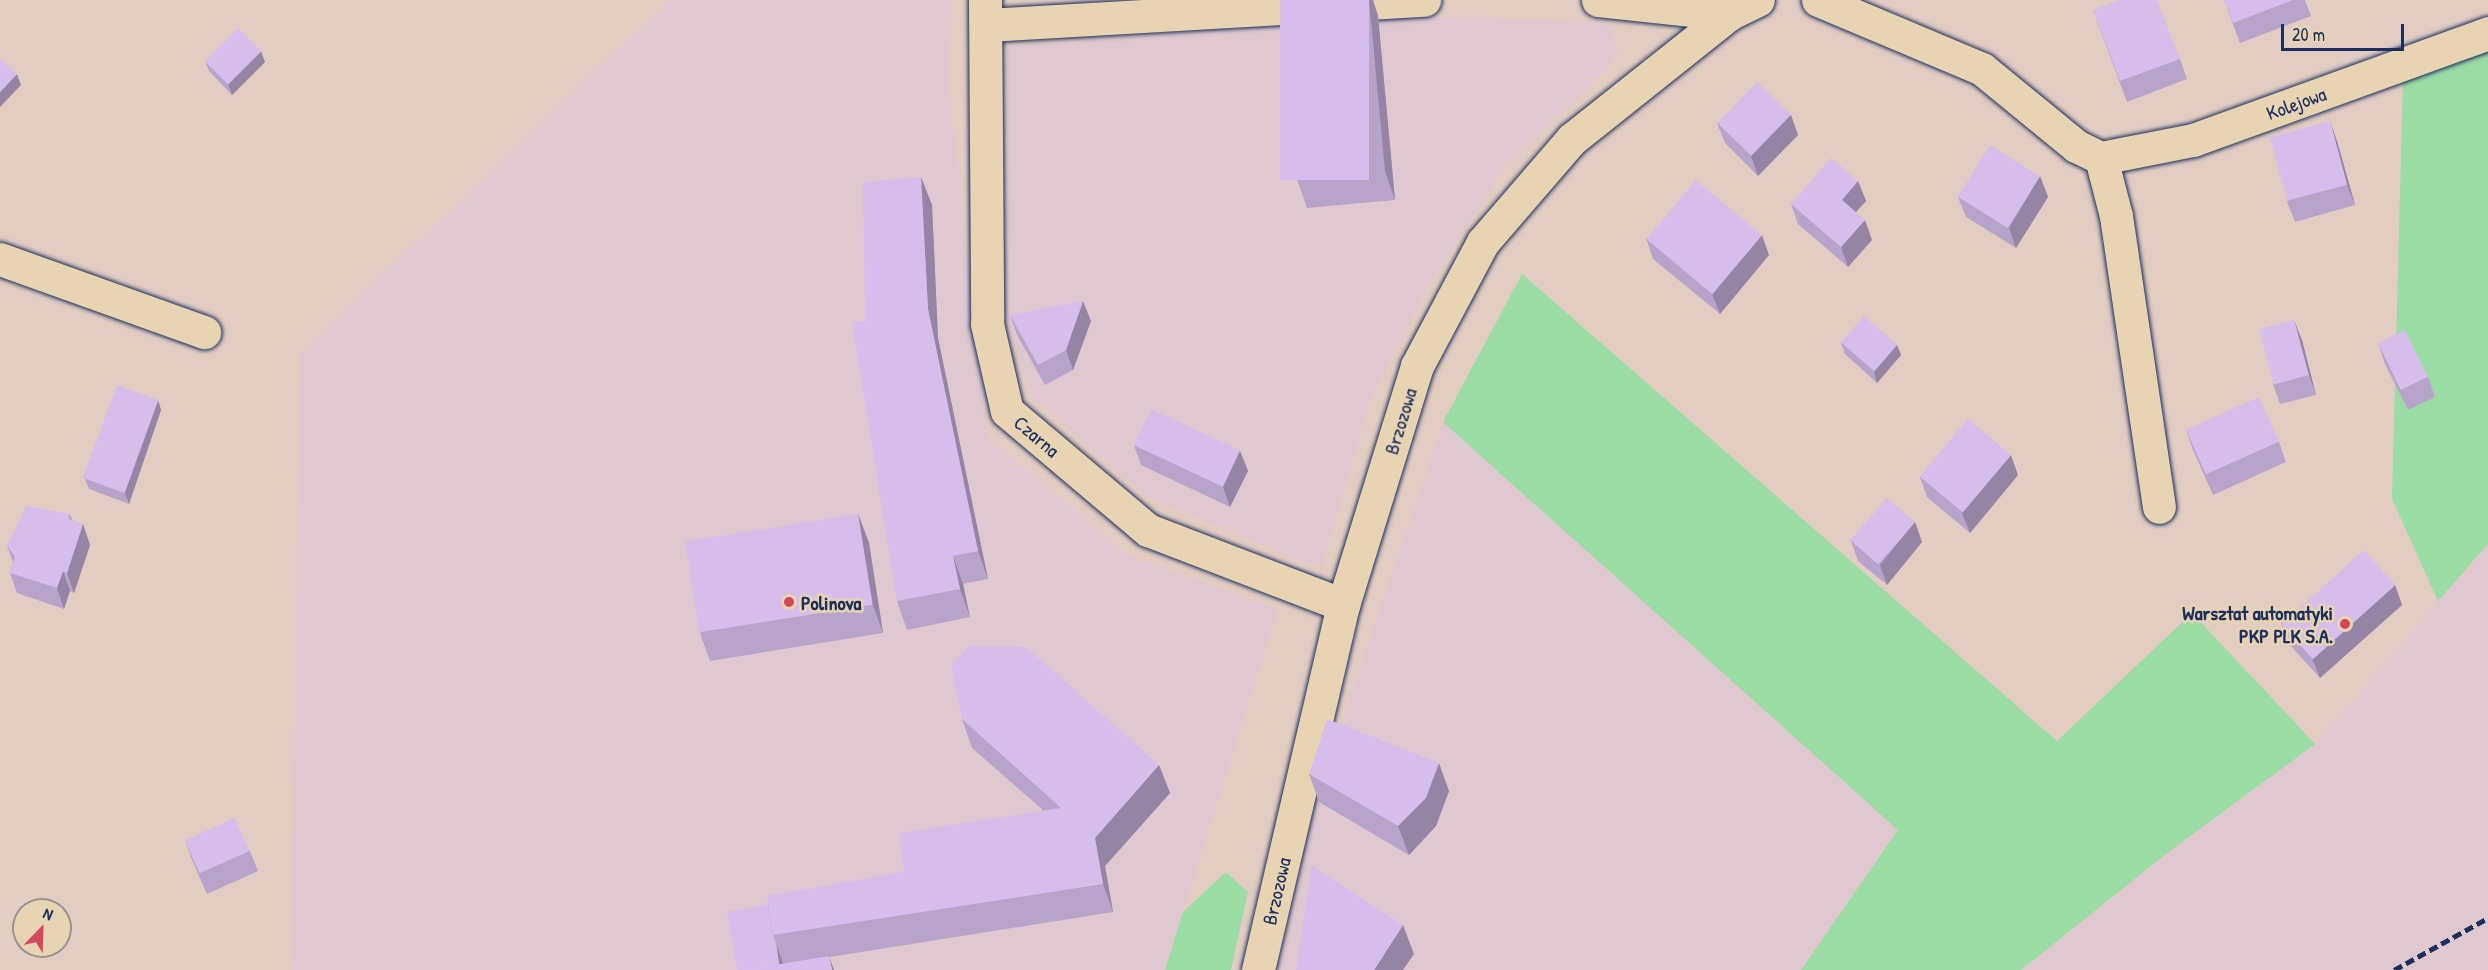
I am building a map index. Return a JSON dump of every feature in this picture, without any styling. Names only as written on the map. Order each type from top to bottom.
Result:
[{"type":"street","name":"Czarna","points":[[1343,605],[1148,530],[1007,411],[987,324],[986,13],[1424,0]]},
{"type":"street","points":[[1598,0],[1729,14]]},
{"type":"street","name":"Brzozowa","points":[[1258,970],[1343,605],[1417,366],[1483,242],[1572,139],[1729,14],[1758,0]]},
{"type":"street","points":[[1818,0],[1982,69],[2076,146],[2101,158],[2116,216],[2159,507]]},
{"type":"street","name":"Kolejowa","points":[[2101,158],[2193,140],[2488,33]]},
{"type":"street","points":[[0,259],[204,332]]},
{"type":"shaded area","name":"Polinova","points":[[669,0],[951,0],[948,80],[988,437],[1130,556],[1278,609],[1165,970],[290,970],[301,353]]},
{"type":"shaded area","points":[[1382,14],[1607,23],[1620,49],[1606,71],[1505,167],[1426,290],[1371,398],[1321,569],[1145,496],[1032,397],[1008,324],[1007,47]]},
{"type":"shaded area","points":[[1443,422],[1898,830],[1801,970],[1278,970],[1310,817]]},
{"type":"shaded area","points":[[2488,544],[2488,970],[2021,970],[2167,853],[2315,744]]},
{"type":"green space","points":[[2488,51],[2488,544],[2438,601],[2392,499],[2403,80]]},
{"type":"green space","points":[[1522,274],[2057,741],[2192,613],[2315,744],[2167,853],[2021,970],[1801,970],[1898,830],[1443,422]]},
{"type":"green space","points":[[1226,872],[1248,892],[1231,970],[1165,970],[1183,912]]},
{"type":"building","points":[[1280,0],[1369,0],[1369,180],[1280,180]]},
{"type":"building","points":[[2119,0],[2157,0],[2180,59],[2120,81],[2093,10]]},
{"type":"building","points":[[2224,0],[2293,0],[2233,23]]},
{"type":"building","points":[[238,28],[261,51],[228,85],[205,61]]},
{"type":"building","points":[[0,59],[17,74],[0,92]]},
{"type":"building","points":[[1757,82],[1791,115],[1751,156],[1717,123]]},
{"type":"building","points":[[2330,121],[2347,185],[2287,201],[2270,137]]},
{"type":"building","points":[[1990,145],[2040,176],[2008,228],[1958,197]]},
{"type":"building","points":[[1831,158],[1858,181],[1842,200],[1865,220],[1841,247],[1791,204]]},
{"type":"building","points":[[921,177],[928,309],[978,551],[953,556],[960,589],[897,601],[852,322],[865,321],[863,182]]},
{"type":"building","points":[[1696,180],[1762,235],[1712,294],[1647,239]]},
{"type":"building","points":[[1083,301],[1066,350],[1038,365],[1010,315]]},
{"type":"building","points":[[1864,316],[1897,345],[1874,371],[1841,342]]},
{"type":"building","points":[[2294,320],[2309,375],[2274,384],[2259,329]]},
{"type":"building","points":[[2405,330],[2428,377],[2401,390],[2378,343]]},
{"type":"building","points":[[117,385],[158,400],[124,493],[83,478]]},
{"type":"building","points":[[2259,397],[2279,442],[2206,474],[2186,430]]},
{"type":"building","points":[[1151,409],[1240,450],[1223,487],[1134,445]]},
{"type":"building","points":[[1968,419],[2011,455],[1963,512],[1920,476]]},
{"type":"building","points":[[1887,498],[1915,522],[1878,565],[1850,540]]},
{"type":"building","points":[[26,506],[70,514],[68,519],[83,524],[67,573],[63,571],[57,588],[10,573],[15,557],[7,546]]},
{"type":"building","name":"Polinova","points":[[858,514],[872,605],[700,632],[685,541]]},
{"type":"building","points":[[2364,550],[2395,585],[2313,659],[2282,624]]},
{"type":"building","points":[[968,646],[1026,647],[1159,765],[1095,838],[1103,884],[773,935],[767,896],[904,872],[899,833],[1061,808],[962,719],[951,668]]},
{"type":"building","points":[[1327,719],[1439,763],[1426,798],[1398,826],[1309,774]]},
{"type":"building","points":[[235,818],[250,851],[199,873],[185,840]]},
{"type":"building","points":[[1312,866],[1403,925],[1374,970],[1296,970]]},
{"type":"building","points":[[768,905],[779,964],[737,970],[727,912]]},
{"type":"building","points":[[829,956],[832,970],[745,970]]},
{"type":"railway","points":[[2394,970],[2488,918]]},
{"type":"place","name":"Polinova","points":[[789,602]]},
{"type":"place","name":"Warsztat automatyki PKP PLK S.A.","points":[[2345,624]]}]
